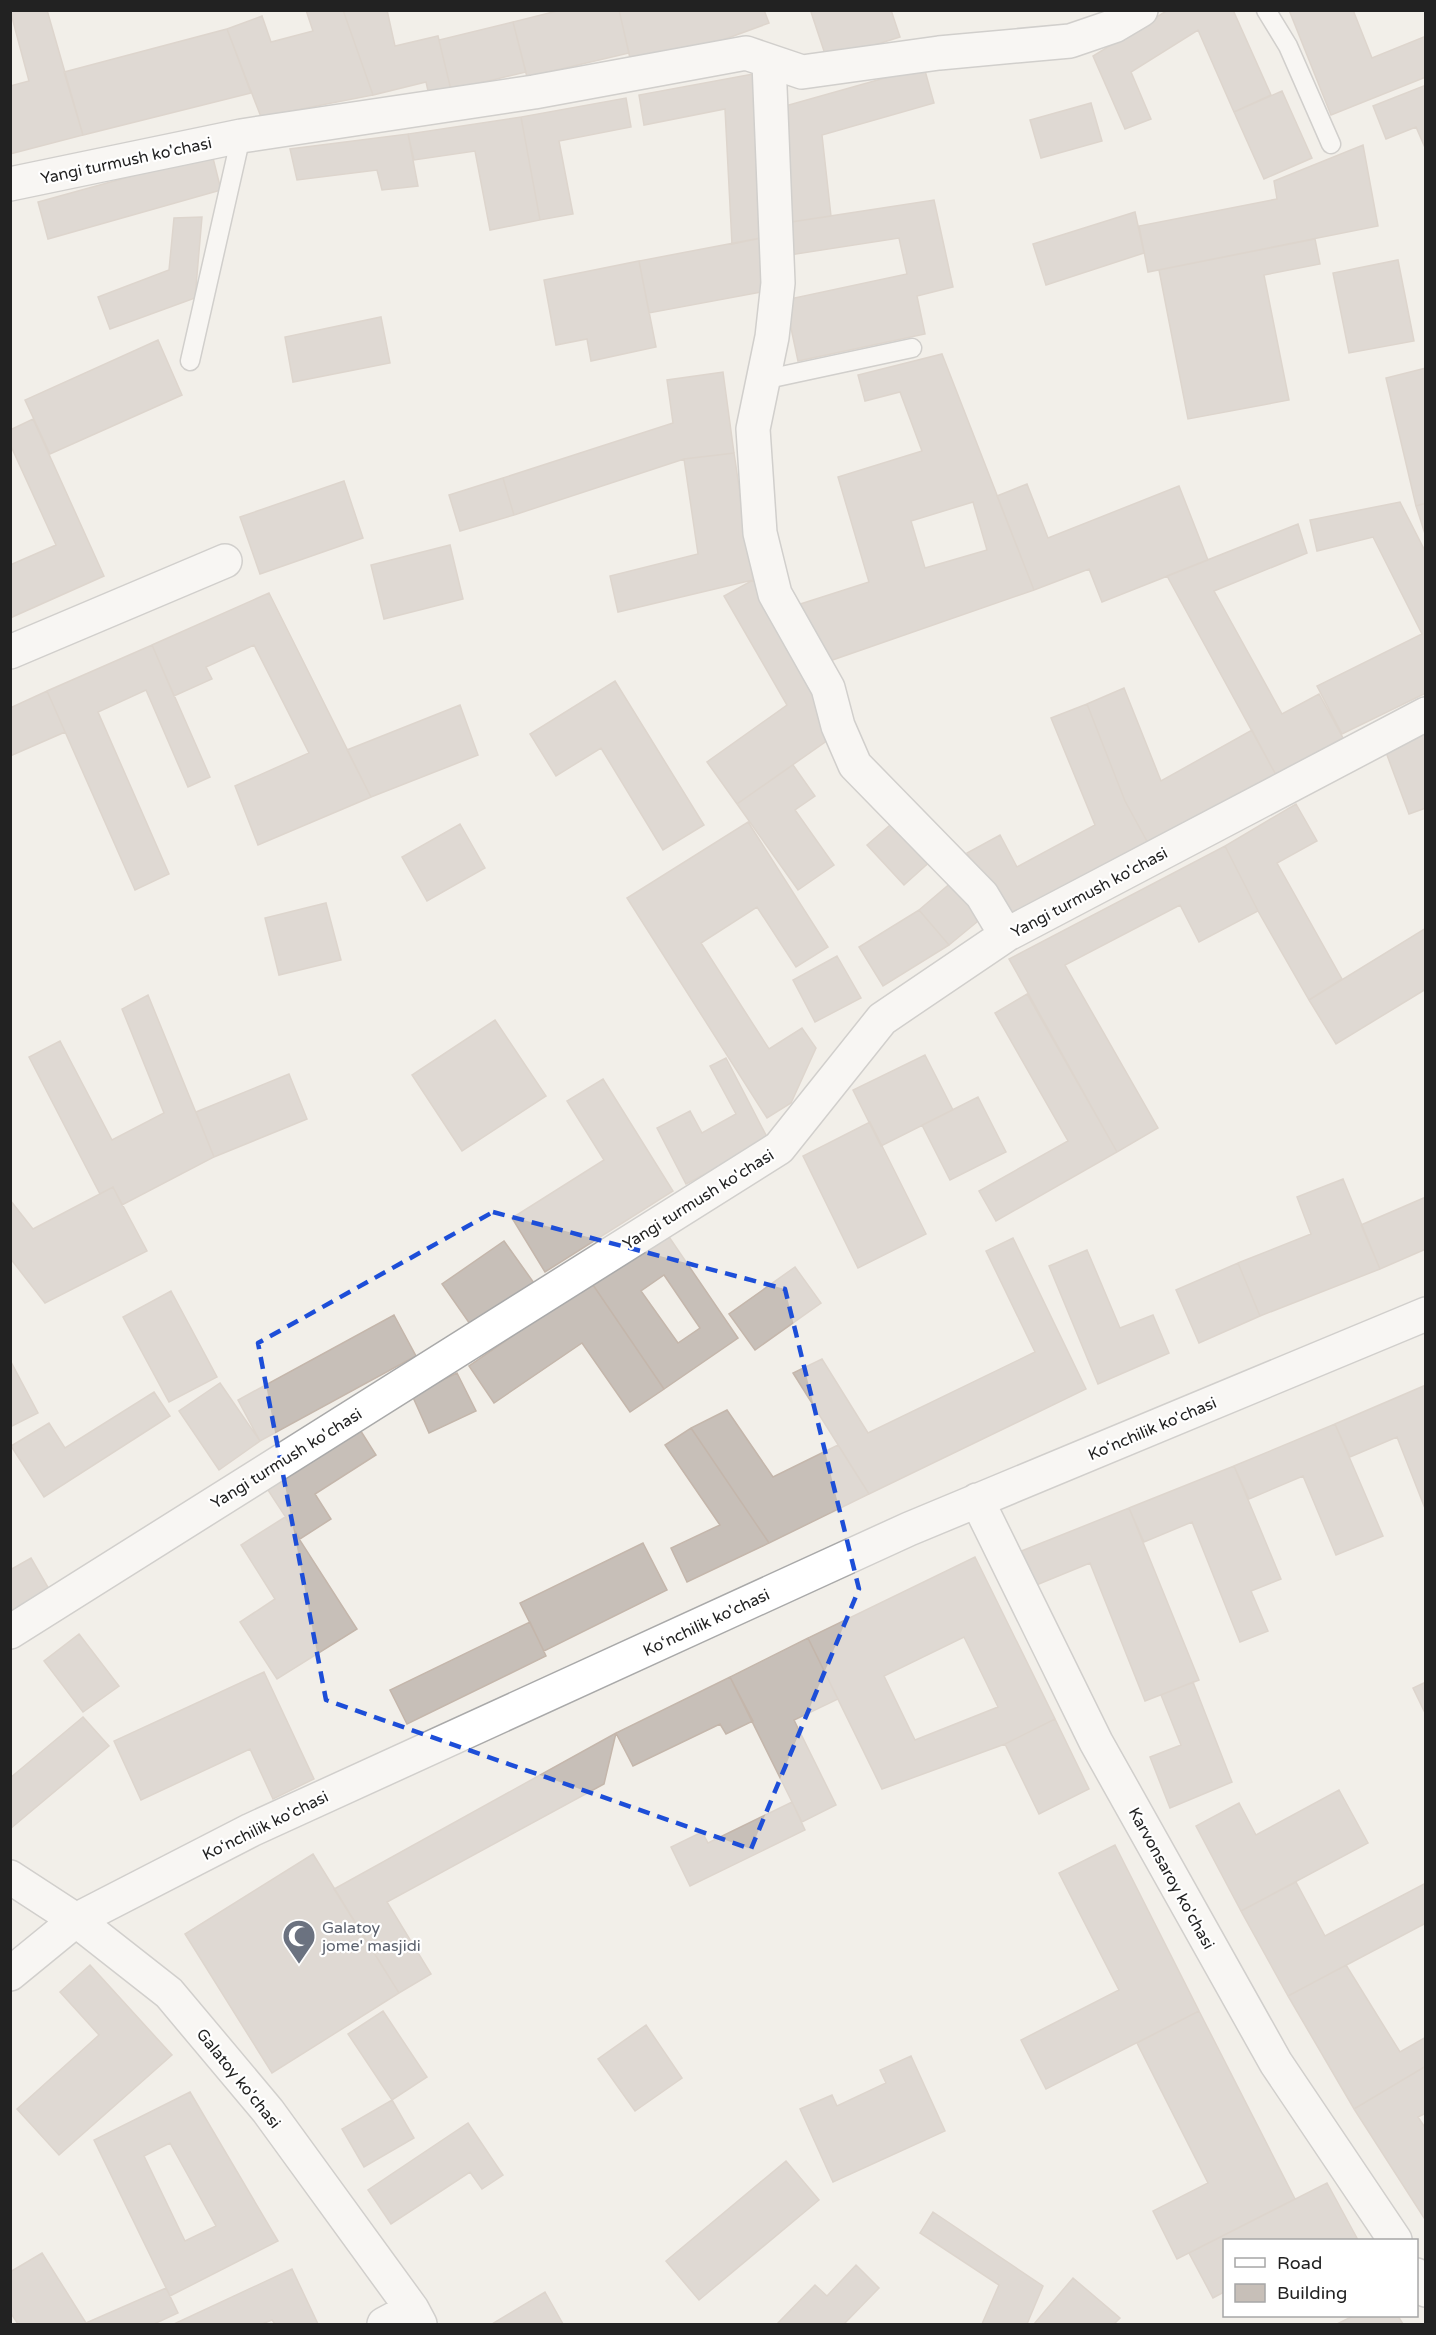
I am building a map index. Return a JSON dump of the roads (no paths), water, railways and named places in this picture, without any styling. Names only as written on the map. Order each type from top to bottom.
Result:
[{"type":"street","name":"Yangi turmush ko'chasi","points":[[10,184],[241,135],[534,92],[746,53],[802,72],[939,53],[1070,41],[1114,26],[1141,10]]},
{"type":"street","points":[[770,63],[778,283],[753,429],[760,533],[775,594],[828,688],[838,726],[855,765],[982,895],[1006,936]]},
{"type":"street","points":[[10,652],[225,561]]},
{"type":"street","name":"Yangi turmush ko'chasi","points":[[10,1632],[779,1148],[882,1019],[1006,936],[1425,714]]},
{"type":"street","name":"Ko‘nchilik ko'chasi","points":[[10,1974],[76,1920],[251,1830],[977,1500],[1425,1314]]},
{"type":"street","name":"Karvonsaroy ko'chasi","points":[[977,1500],[1096,1742],[1270,2053],[1394,2239]]},
{"type":"street","name":"Galatoy ko'chasi","points":[[10,1877],[76,1920],[169,1993],[268,2111],[416,2317]]},
{"type":"street","points":[[384,2325],[416,2317]]},
{"type":"lane","points":[[1266,10],[1288,46],[1331,144]]},
{"type":"lane","points":[[190,361],[241,135]]},
{"type":"lane","points":[[763,380],[912,348]]},
{"type":"place","name":"Galatoy jome' masjidi","points":[[299,1965]]}]
